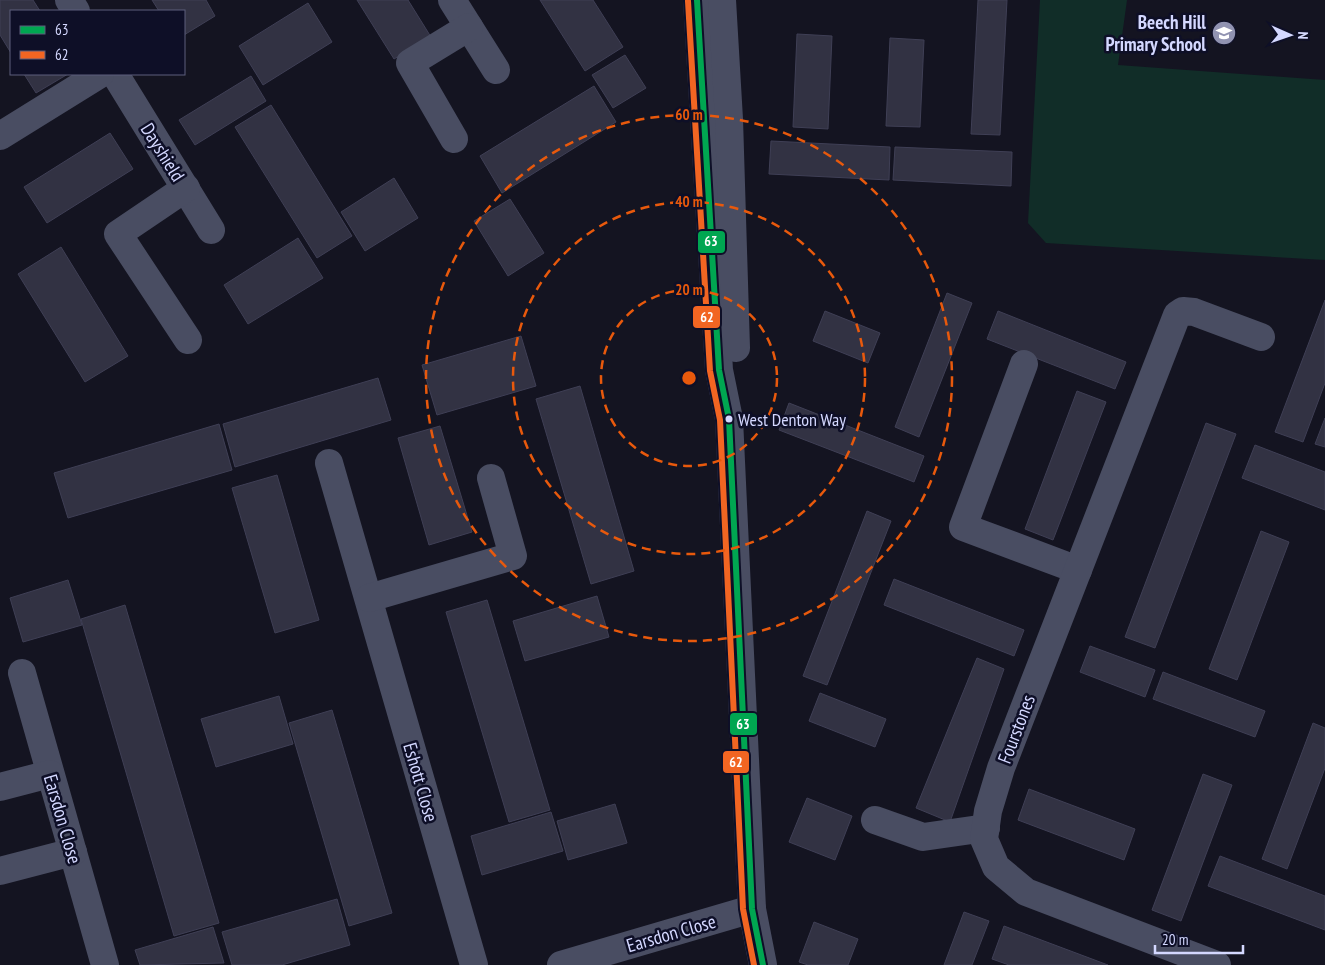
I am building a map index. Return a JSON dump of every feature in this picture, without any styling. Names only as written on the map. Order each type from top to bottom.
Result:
[{"type":"street","points":[[452,0],[496,70]]},
{"type":"street","points":[[697,0],[719,370],[729,419],[752,909],[763,965]]},
{"type":"street","points":[[722,0],[729,119],[737,371],[729,419]]},
{"type":"street","points":[[454,139],[410,63],[469,27]]},
{"type":"street","points":[[0,136],[98,75]]},
{"type":"street","name":"Dayshield","points":[[116,75],[211,230]]},
{"type":"street","points":[[186,188],[118,234],[188,340]]},
{"type":"street","name":"Fourstones","points":[[1216,965],[1171,957],[1026,892],[996,867],[984,840],[988,811],[1001,768],[1177,316],[1183,311],[1194,312],[1261,337]]},
{"type":"street","points":[[1024,364],[963,527],[1078,570]]},
{"type":"street","name":"Eshott Close","points":[[329,463],[474,965]]},
{"type":"street","points":[[369,598],[514,556],[491,478]]},
{"type":"street","name":"Earsdon Close","points":[[22,672],[105,965]]},
{"type":"street","points":[[0,787],[50,774]]},
{"type":"street","points":[[874,820],[923,837],[986,828]]},
{"type":"street","points":[[0,871],[73,852]]},
{"type":"street","name":"Earsdon Close","points":[[561,965],[752,909]]},
{"type":"green space","points":[[1040,0],[1127,0],[1118,65],[1325,80],[1325,260],[1046,243],[1028,223]]},
{"type":"building","points":[[0,0],[33,0],[39,10],[10,10],[10,51],[0,35]]},
{"type":"building","points":[[152,0],[206,0],[215,16],[185,34],[185,10],[158,10]]},
{"type":"building","points":[[357,0],[408,0],[431,37],[394,59]]},
{"type":"building","points":[[540,0],[593,0],[623,47],[585,71]]},
{"type":"building","points":[[978,0],[1007,0],[1000,135],[971,134]]},
{"type":"building","points":[[308,3],[332,42],[263,85],[239,46]]},
{"type":"building","points":[[797,34],[832,36],[828,129],[793,127]]},
{"type":"building","points":[[890,38],[924,40],[920,127],[886,126]]},
{"type":"building","points":[[625,55],[646,88],[613,108],[592,75]]},
{"type":"building","points":[[25,75],[66,75],[36,93]]},
{"type":"building","points":[[251,76],[266,101],[195,145],[179,120]]},
{"type":"building","points":[[594,86],[616,122],[502,193],[480,156]]},
{"type":"building","points":[[271,105],[352,236],[317,258],[235,127]]},
{"type":"building","points":[[110,133],[133,169],[47,223],[24,187]]},
{"type":"building","points":[[771,141],[890,147],[889,180],[769,174]]},
{"type":"building","points":[[895,147],[1012,152],[1011,186],[893,180]]},
{"type":"building","points":[[394,178],[418,218],[365,251],[341,212]]},
{"type":"building","points":[[510,199],[544,253],[508,276],[474,221]]},
{"type":"building","points":[[298,238],[323,278],[248,324],[224,285]]},
{"type":"building","points":[[61,247],[128,356],[85,382],[18,274]]},
{"type":"building","points":[[947,293],[972,303],[919,437],[895,427]]},
{"type":"building","points":[[1325,300],[1325,383],[1303,442],[1275,432]]},
{"type":"building","points":[[825,311],[880,333],[868,363],[813,341]]},
{"type":"building","points":[[998,311],[1126,362],[1115,389],[987,339]]},
{"type":"building","points":[[521,336],[536,386],[437,415],[422,365]]},
{"type":"building","points":[[378,378],[391,420],[235,467],[223,424]]},
{"type":"building","points":[[580,386],[634,571],[591,584],[536,399]]},
{"type":"building","points":[[1077,391],[1106,402],[1053,540],[1025,529]]},
{"type":"building","points":[[789,403],[924,456],[914,482],[779,430]]},
{"type":"building","points":[[1325,418],[1325,447],[1315,444]]},
{"type":"building","points":[[1206,423],[1236,434],[1155,648],[1125,637]]},
{"type":"building","points":[[219,424],[232,470],[68,518],[54,473]]},
{"type":"building","points":[[440,426],[472,532],[429,545],[398,438]]},
{"type":"building","points":[[1255,445],[1325,472],[1325,510],[1242,478]]},
{"type":"building","points":[[277,475],[319,620],[275,633],[232,488]]},
{"type":"building","points":[[867,511],[891,521],[827,685],[803,676]]},
{"type":"building","points":[[1261,531],[1289,542],[1237,680],[1209,669]]},
{"type":"building","points":[[894,579],[1024,630],[1014,656],[884,605]]},
{"type":"building","points":[[68,580],[82,625],[23,642],[10,598]]},
{"type":"building","points":[[597,596],[609,637],[525,661],[513,621]]},
{"type":"building","points":[[487,600],[550,810],[509,822],[446,612]]},
{"type":"building","points":[[125,605],[219,923],[174,936],[81,619]]},
{"type":"building","points":[[1090,646],[1155,670],[1145,697],[1080,672]]},
{"type":"building","points":[[977,658],[1004,669],[950,822],[916,808]]},
{"type":"building","points":[[1163,672],[1265,711],[1255,737],[1153,699]]},
{"type":"building","points":[[820,693],[886,719],[875,747],[809,721]]},
{"type":"building","points":[[279,696],[293,744],[216,767],[201,719]]},
{"type":"building","points":[[332,710],[392,913],[349,926],[289,723]]},
{"type":"building","points":[[1313,723],[1325,728],[1325,768],[1287,869],[1262,859]]},
{"type":"building","points":[[1203,774],[1232,785],[1181,921],[1152,910]]},
{"type":"building","points":[[1029,789],[1135,829],[1124,860],[1018,820]]},
{"type":"building","points":[[807,798],[852,816],[835,860],[789,842]]},
{"type":"building","points":[[615,804],[627,843],[568,860],[557,821]]},
{"type":"building","points":[[551,812],[563,851],[482,875],[471,836]]},
{"type":"building","points":[[1220,856],[1325,896],[1325,930],[1208,886]]},
{"type":"building","points":[[337,899],[350,945],[282,965],[232,965],[222,932]]},
{"type":"building","points":[[964,912],[989,921],[972,965],[944,965]]},
{"type":"building","points":[[814,922],[858,939],[848,965],[808,965],[799,962]]},
{"type":"building","points":[[1004,926],[1108,965],[1009,965],[992,959]]},
{"type":"building","points":[[213,927],[224,963],[140,965],[135,950]]},
{"type":"transit line","name":"63","points":[[697,0],[719,370],[729,419],[752,909],[763,965]]},
{"type":"transit line","name":"62","points":[[688,1],[710,371],[720,420],[743,909],[754,965]]},
{"type":"place","name":"Beech Hill Primary School","points":[[1224,33]]},
{"type":"place","name":"West Denton Way","points":[[729,419]]}]
